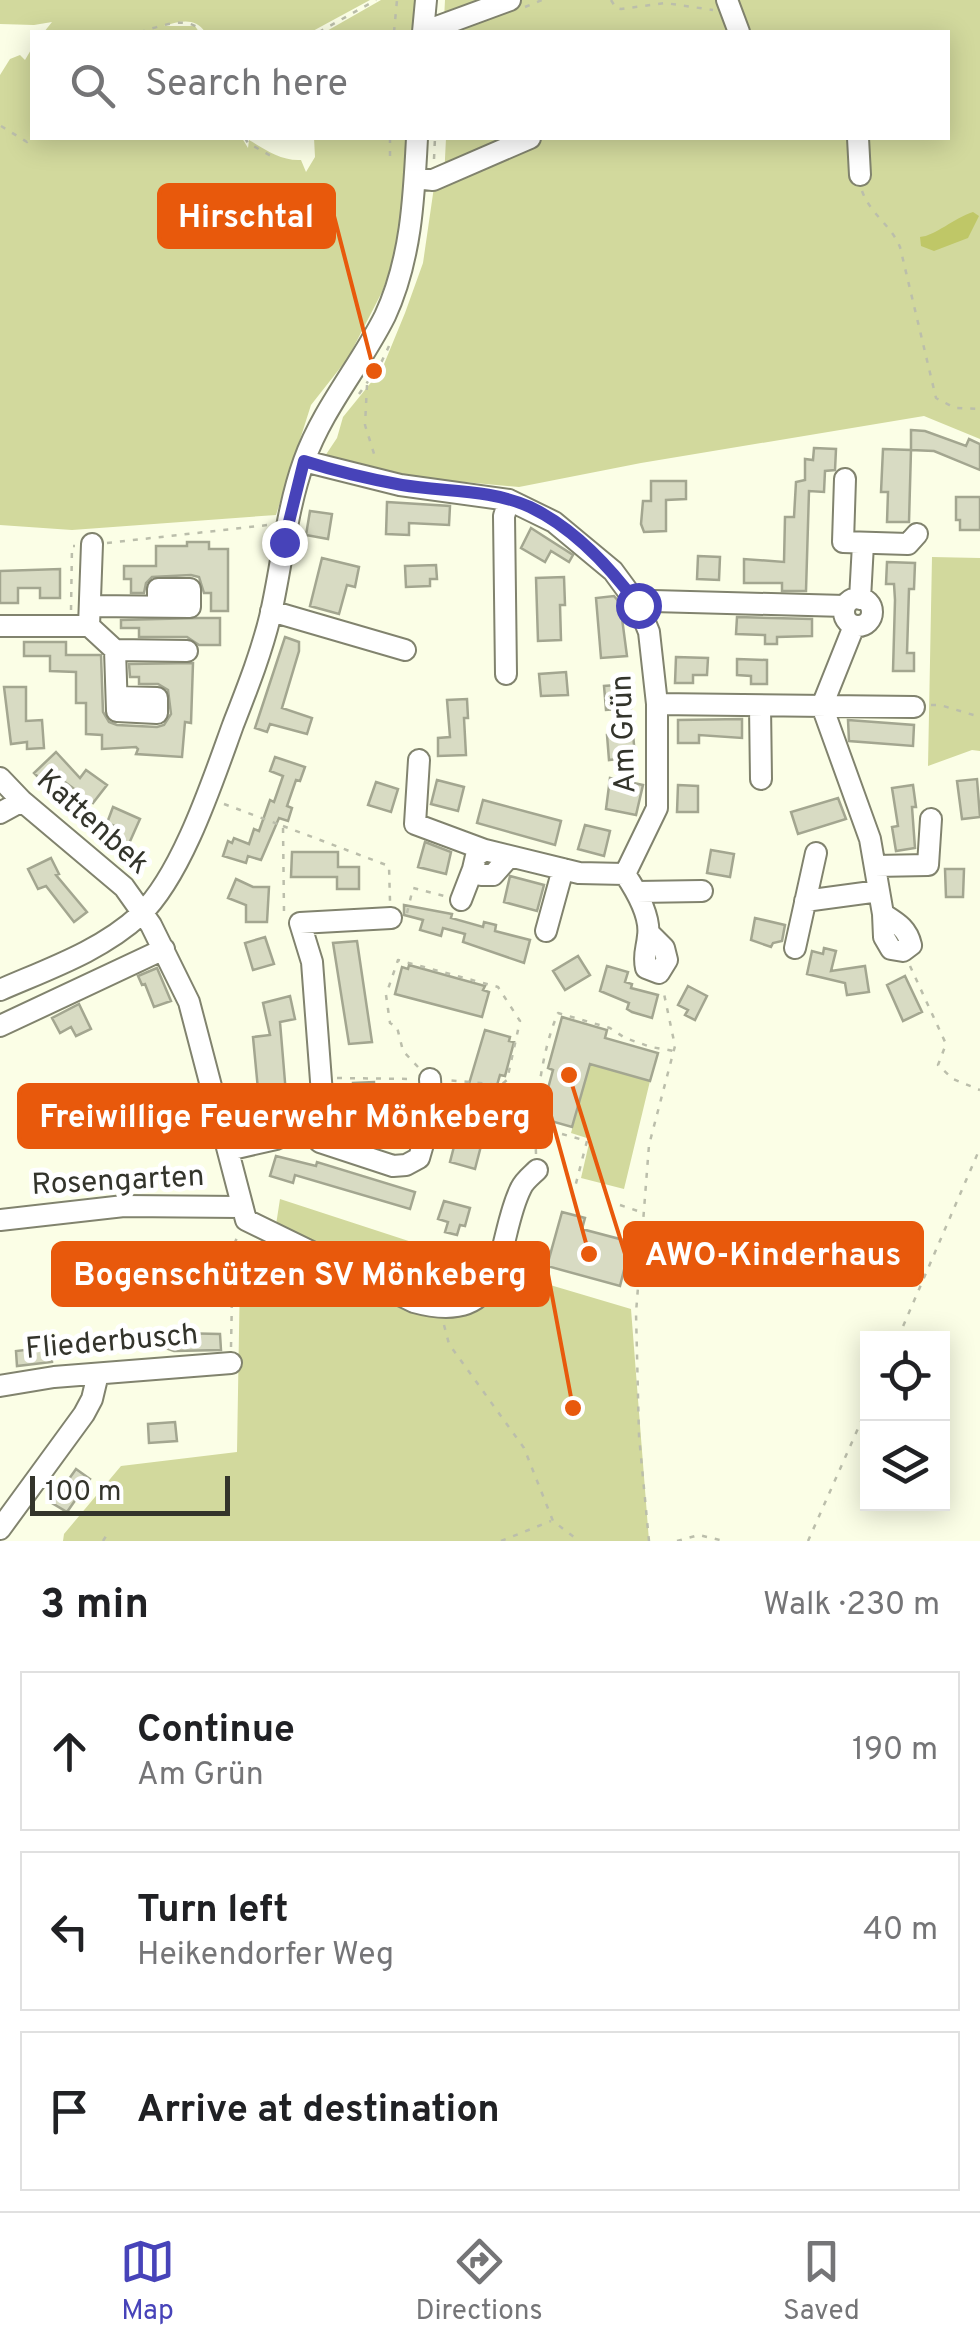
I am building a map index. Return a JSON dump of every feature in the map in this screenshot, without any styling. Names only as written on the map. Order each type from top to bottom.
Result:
[{"type":"street","points":[[423,30],[426,0]]},
{"type":"street","points":[[428,30],[510,0]]},
{"type":"street","points":[[730,6],[738,30]]},
{"type":"street","points":[[0,990],[81,954],[142,913],[162,885],[206,798],[264,643],[304,461],[320,422],[386,314],[403,267],[418,140]]},
{"type":"street","points":[[415,178],[433,180],[525,140]]},
{"type":"street","points":[[858,140],[860,175]]},
{"type":"street","name":"Am Grün","points":[[304,461],[386,481],[509,500],[554,522],[612,571],[638,605],[649,632],[658,704],[658,808],[625,874]]},
{"type":"street","points":[[846,479],[844,542],[908,544],[917,534]]},
{"type":"street","points":[[506,674],[504,516],[509,500]]},
{"type":"street","points":[[84,619],[92,544]]},
{"type":"street","points":[[853,602],[863,544]]},
{"type":"street","points":[[638,605],[653,601],[853,602],[870,606],[872,612],[866,623],[854,626],[822,706],[870,839],[883,914],[909,934],[912,945],[903,952]]},
{"type":"street","points":[[0,626],[84,619],[158,606]]},
{"type":"street","points":[[272,611],[405,650]]},
{"type":"street","points":[[84,619],[116,650],[188,651]]},
{"type":"street","points":[[116,650],[117,696]]},
{"type":"street","points":[[658,704],[914,707]]},
{"type":"street","points":[[760,706],[761,780]]},
{"type":"street","points":[[419,760],[415,824],[484,850],[562,869],[625,874],[637,892],[649,933],[642,953],[646,968],[659,973]]},
{"type":"street","name":"Kattenbek","points":[[0,778],[112,876],[164,949],[188,1002],[243,1214]]},
{"type":"street","points":[[0,813],[22,801]]},
{"type":"street","points":[[875,866],[928,865],[931,818]]},
{"type":"street","points":[[460,900],[476,856],[484,850]]},
{"type":"street","points":[[795,948],[816,854]]},
{"type":"street","points":[[473,870],[493,875],[510,856]]},
{"type":"street","points":[[546,932],[562,869]]},
{"type":"street","points":[[637,892],[702,891]]},
{"type":"street","points":[[805,902],[879,891]]},
{"type":"street","points":[[228,1150],[304,1127],[314,1115],[322,1094],[312,962],[300,924],[399,917]]},
{"type":"street","points":[[0,1026],[164,949]]},
{"type":"street","points":[[304,1127],[320,1142],[394,1166],[406,1165],[419,1158],[432,1113],[430,1079]]},
{"type":"street","points":[[243,1214],[414,1302],[440,1308],[465,1304],[484,1292],[501,1259],[521,1186],[537,1170]]},
{"type":"street","name":"Rosengarten","points":[[0,1220],[124,1206],[243,1214]]},
{"type":"street","name":"Fliederbusch","points":[[0,1386],[230,1363]]},
{"type":"street","points":[[0,1529],[84,1414],[98,1374]]},
{"type":"path","points":[[323,30],[376,0]]},
{"type":"path","points":[[394,30],[397,0]]},
{"type":"path","points":[[611,0],[621,9],[665,3],[730,6]]},
{"type":"path","points":[[150,30],[189,22],[201,30]]},
{"type":"path","points":[[1,126],[27,142],[30,137]]},
{"type":"path","points":[[246,140],[271,156]]},
{"type":"path","points":[[390,140],[390,158]]},
{"type":"path","points":[[860,175],[867,205],[894,233],[900,248],[936,398],[955,408],[980,409]]},
{"type":"path","points":[[368,383],[365,425],[386,481]]},
{"type":"path","points":[[84,619],[72,546],[268,525]]},
{"type":"path","points":[[914,707],[940,704],[980,718]]},
{"type":"path","points":[[206,798],[389,866],[399,917]]},
{"type":"path","points":[[283,826],[284,912],[300,924]]},
{"type":"path","points":[[399,917],[413,888],[460,900]]},
{"type":"path","points":[[903,952],[946,1044],[938,1065],[953,1079],[980,1090]]},
{"type":"path","points":[[320,1078],[430,1079],[501,1085],[507,1080],[520,1022],[498,987],[398,960],[386,995],[390,1022],[397,1027],[402,1051],[430,1079]]},
{"type":"path","points":[[649,1541],[639,1436],[636,1313],[649,1145],[674,1051],[659,973]]},
{"type":"path","points":[[537,1170],[535,1126],[545,1056],[558,1013],[610,1028],[651,1047],[674,1051]]},
{"type":"path","points":[[535,1126],[587,1141],[574,1191]]},
{"type":"path","points":[[901,1331],[980,1148]]},
{"type":"path","points":[[620,1204],[645,1214]]},
{"type":"path","points":[[230,1363],[233,1246],[243,1214]]},
{"type":"path","points":[[440,1308],[449,1344],[524,1448],[552,1521],[578,1541]]},
{"type":"path","points":[[808,1541],[861,1421]]},
{"type":"path","points":[[501,1541],[552,1521]]},
{"type":"path","points":[[103,1541],[108,1534]]},
{"type":"path","points":[[677,1541],[699,1534],[724,1541]]},
{"type":"shaded area","points":[[0,0],[370,0],[315,30],[203,30],[197,24],[187,22],[164,26],[195,26],[198,30],[46,30],[52,22],[0,24]]},
{"type":"shaded area","points":[[381,0],[417,0],[415,30],[328,30]]},
{"type":"shaded area","points":[[445,0],[980,0],[980,439],[924,416],[519,487],[400,476],[325,456],[337,438],[343,417],[382,369],[405,313],[423,263],[434,187],[444,179],[446,140],[950,140],[950,30],[450,30],[444,20]]},
{"type":"shaded area","points":[[30,51],[30,140],[243,140],[248,148],[249,140],[280,157],[301,160],[306,172],[315,157],[314,140],[409,140],[400,243],[382,292],[348,358],[311,405],[276,515],[72,530],[0,525],[0,75],[10,59],[20,55],[25,60]]},
{"type":"shaded area","points":[[973,212],[979,216],[968,238],[934,251],[921,246],[920,237]]},
{"type":"shaded area","points":[[932,557],[980,558],[980,751],[972,750],[928,766]]},
{"type":"shaded area","points":[[590,1064],[650,1081],[624,1189],[581,1178],[590,1139],[571,1133]]},
{"type":"shaded area","points":[[280,1199],[631,1309],[649,1541],[63,1541],[64,1534],[121,1466],[237,1452],[240,1272],[269,1270]]},
{"type":"building","points":[[911,430],[966,446],[969,439],[980,444],[980,470],[934,451],[911,450]]},
{"type":"building","points":[[814,448],[836,449],[835,470],[825,471],[824,492],[809,491],[806,591],[782,591],[782,583],[744,583],[744,559],[784,562],[785,517],[794,517],[796,482],[805,480],[805,459],[813,460]]},
{"type":"building","points":[[883,449],[911,450],[909,522],[887,522],[888,492],[881,492]]},
{"type":"building","points":[[651,481],[686,481],[686,499],[666,500],[666,531],[644,532],[641,524],[643,501],[651,501]]},
{"type":"building","points":[[956,497],[980,497],[980,530],[960,530]]},
{"type":"building","points":[[387,502],[450,506],[449,525],[409,523],[409,535],[386,534]]},
{"type":"building","points":[[310,511],[332,514],[328,539],[306,535]]},
{"type":"building","points":[[531,528],[573,555],[569,562],[551,551],[545,562],[521,548]]},
{"type":"building","points":[[187,542],[209,542],[209,549],[228,549],[228,611],[211,611],[211,593],[204,593],[199,577],[191,575],[152,577],[144,593],[131,593],[131,579],[124,579],[124,566],[156,566],[156,546],[187,546]]},
{"type":"building","points":[[698,556],[720,557],[719,580],[697,579]]},
{"type":"building","points":[[322,558],[359,567],[355,587],[347,585],[339,614],[310,606]]},
{"type":"building","points":[[887,562],[915,563],[914,589],[909,589],[907,653],[914,653],[914,671],[893,671],[895,600],[894,584],[886,584]]},
{"type":"building","points":[[436,565],[437,579],[430,579],[430,586],[406,587],[405,566]]},
{"type":"building","points":[[60,569],[60,598],[40,598],[40,588],[18,588],[18,603],[0,603],[0,571]]},
{"type":"building","points":[[564,577],[561,640],[538,641],[536,578]]},
{"type":"building","points":[[614,596],[620,603],[627,656],[601,658],[596,598]]},
{"type":"building","points":[[737,617],[812,619],[812,636],[777,637],[777,644],[765,644],[765,635],[736,634]]},
{"type":"building","points":[[220,618],[220,645],[199,645],[187,637],[139,637],[139,628],[121,628],[121,620]]},
{"type":"building","points":[[285,637],[299,642],[299,651],[282,708],[312,718],[307,734],[270,724],[267,732],[255,728]]},
{"type":"building","points":[[24,642],[66,642],[66,655],[101,655],[103,712],[109,722],[117,725],[157,727],[164,725],[171,714],[168,690],[158,684],[139,684],[139,677],[130,677],[129,664],[193,663],[191,723],[185,722],[182,757],[136,754],[136,747],[102,749],[102,735],[86,734],[86,703],[76,703],[76,672],[50,671],[50,656],[24,656]]},
{"type":"building","points":[[676,657],[708,658],[707,675],[693,675],[693,683],[675,683]]},
{"type":"building","points":[[737,659],[767,660],[767,684],[751,684],[751,676],[737,675]]},
{"type":"building","points":[[566,672],[568,695],[541,696],[539,674]]},
{"type":"building","points":[[630,684],[631,708],[606,710],[604,686]]},
{"type":"building","points":[[4,687],[26,687],[26,721],[42,720],[44,748],[27,749],[27,742],[11,744]]},
{"type":"building","points":[[467,699],[466,755],[438,756],[438,738],[450,737],[447,700]]},
{"type":"building","points":[[742,719],[742,738],[699,735],[699,743],[678,743],[678,720]]},
{"type":"building","points":[[848,720],[914,725],[913,746],[849,741]]},
{"type":"building","points":[[633,733],[635,757],[609,760],[607,735]]},
{"type":"building","points":[[56,752],[80,778],[86,770],[107,785],[93,803],[55,776],[46,785],[34,773]]},
{"type":"building","points":[[275,757],[305,767],[287,806],[292,808],[288,821],[279,818],[261,860],[248,856],[246,863],[223,856],[228,841],[232,843],[234,838],[249,844],[254,829],[259,831],[283,776],[270,771]]},
{"type":"building","points":[[610,778],[643,785],[636,815],[606,809]]},
{"type":"building","points":[[977,779],[980,817],[962,819],[957,781]]},
{"type":"building","points":[[437,780],[464,787],[458,811],[431,804]]},
{"type":"building","points":[[376,782],[398,789],[391,812],[368,805]]},
{"type":"building","points":[[678,785],[698,786],[698,812],[677,812]]},
{"type":"building","points":[[913,785],[915,848],[896,851],[892,827],[898,826],[892,788]]},
{"type":"building","points":[[838,798],[846,819],[798,834],[791,812]]},
{"type":"building","points":[[483,800],[561,821],[555,845],[477,823]]},
{"type":"building","points":[[113,807],[140,819],[127,848],[111,841],[117,827],[107,823]]},
{"type":"building","points":[[585,825],[610,831],[604,856],[578,849]]},
{"type":"building","points":[[425,842],[451,852],[446,874],[418,867]]},
{"type":"building","points":[[711,850],[734,854],[730,877],[707,873]]},
{"type":"building","points":[[292,852],[338,852],[338,867],[359,867],[359,889],[337,889],[337,877],[291,877]]},
{"type":"building","points":[[51,858],[59,874],[56,875],[87,912],[74,922],[46,886],[38,889],[28,869]]},
{"type":"building","points":[[945,869],[964,869],[963,897],[946,897]]},
{"type":"building","points":[[510,876],[544,885],[537,911],[504,902]]},
{"type":"building","points":[[236,879],[253,887],[269,887],[267,922],[246,922],[246,905],[228,898]]},
{"type":"building","points":[[404,905],[452,914],[451,918],[483,927],[484,922],[496,925],[495,931],[530,940],[524,963],[463,942],[465,934],[443,928],[441,936],[420,930],[423,920],[404,915]]},
{"type":"building","points":[[755,918],[785,925],[782,941],[771,947],[751,940]]},
{"type":"building","points":[[265,937],[274,964],[253,970],[245,943]]},
{"type":"building","points":[[357,941],[372,1042],[349,1044],[333,943]]},
{"type":"building","points":[[824,948],[836,951],[831,971],[865,966],[869,992],[847,995],[845,983],[807,974],[812,951],[823,954]]},
{"type":"building","points":[[578,956],[590,975],[565,990],[553,971]]},
{"type":"building","points":[[409,965],[485,986],[483,990],[489,992],[482,1017],[395,994],[402,967],[408,969]]},
{"type":"building","points":[[607,966],[628,972],[625,982],[632,984],[631,988],[658,995],[652,1018],[632,1012],[627,1009],[629,1003],[600,991]]},
{"type":"building","points":[[157,968],[171,1001],[154,1007],[138,976]]},
{"type":"building","points":[[905,976],[922,1012],[903,1021],[887,985]]},
{"type":"building","points":[[688,986],[707,996],[695,1020],[678,1005]]},
{"type":"building","points":[[290,996],[295,1019],[280,1022],[288,1118],[261,1121],[253,1037],[270,1035],[263,1003]]},
{"type":"building","points":[[79,1004],[91,1029],[76,1036],[71,1027],[60,1033],[52,1018]]},
{"type":"building","points":[[562,1017],[607,1030],[605,1038],[658,1053],[650,1081],[590,1064],[572,1127],[540,1118]]},
{"type":"building","points":[[485,1030],[510,1037],[509,1041],[514,1042],[505,1076],[500,1075],[493,1099],[505,1103],[500,1124],[460,1114]]},
{"type":"building","points":[[374,1082],[377,1136],[371,1134],[368,1141],[342,1134],[348,1113],[354,1115],[353,1083]]},
{"type":"building","points":[[457,1135],[482,1142],[475,1169],[450,1162]]},
{"type":"building","points":[[276,1156],[316,1166],[317,1162],[415,1192],[410,1209],[295,1175],[293,1183],[270,1176]]},
{"type":"building","points":[[444,1201],[470,1208],[465,1226],[460,1225],[457,1235],[445,1232],[448,1222],[438,1219]]},
{"type":"building","points":[[562,1212],[585,1218],[582,1229],[631,1242],[620,1286],[547,1266]]},
{"type":"building","points":[[130,1332],[220,1334],[221,1350],[131,1348]]},
{"type":"building","points":[[51,1347],[52,1362],[17,1366],[16,1351]]},
{"type":"building","points":[[175,1422],[177,1441],[149,1443],[148,1424]]},
{"type":"building","points":[[76,1469],[90,1479],[67,1512],[52,1503]]},
{"type":"place","name":"Hirschtal","points":[[374,371]]},
{"type":"place","name":"AWO-Kinderhaus","points":[[569,1075]]},
{"type":"place","name":"Freiwillige Feuerwehr Mönkeberg","points":[[589,1254]]},
{"type":"place","name":"Bogenschützen SV Mönkeberg","points":[[573,1408]]},
{"type":"route","points":[[284,542],[304,461],[400,484],[484,494],[530,508],[585,546],[612,571],[638,605]]}]
